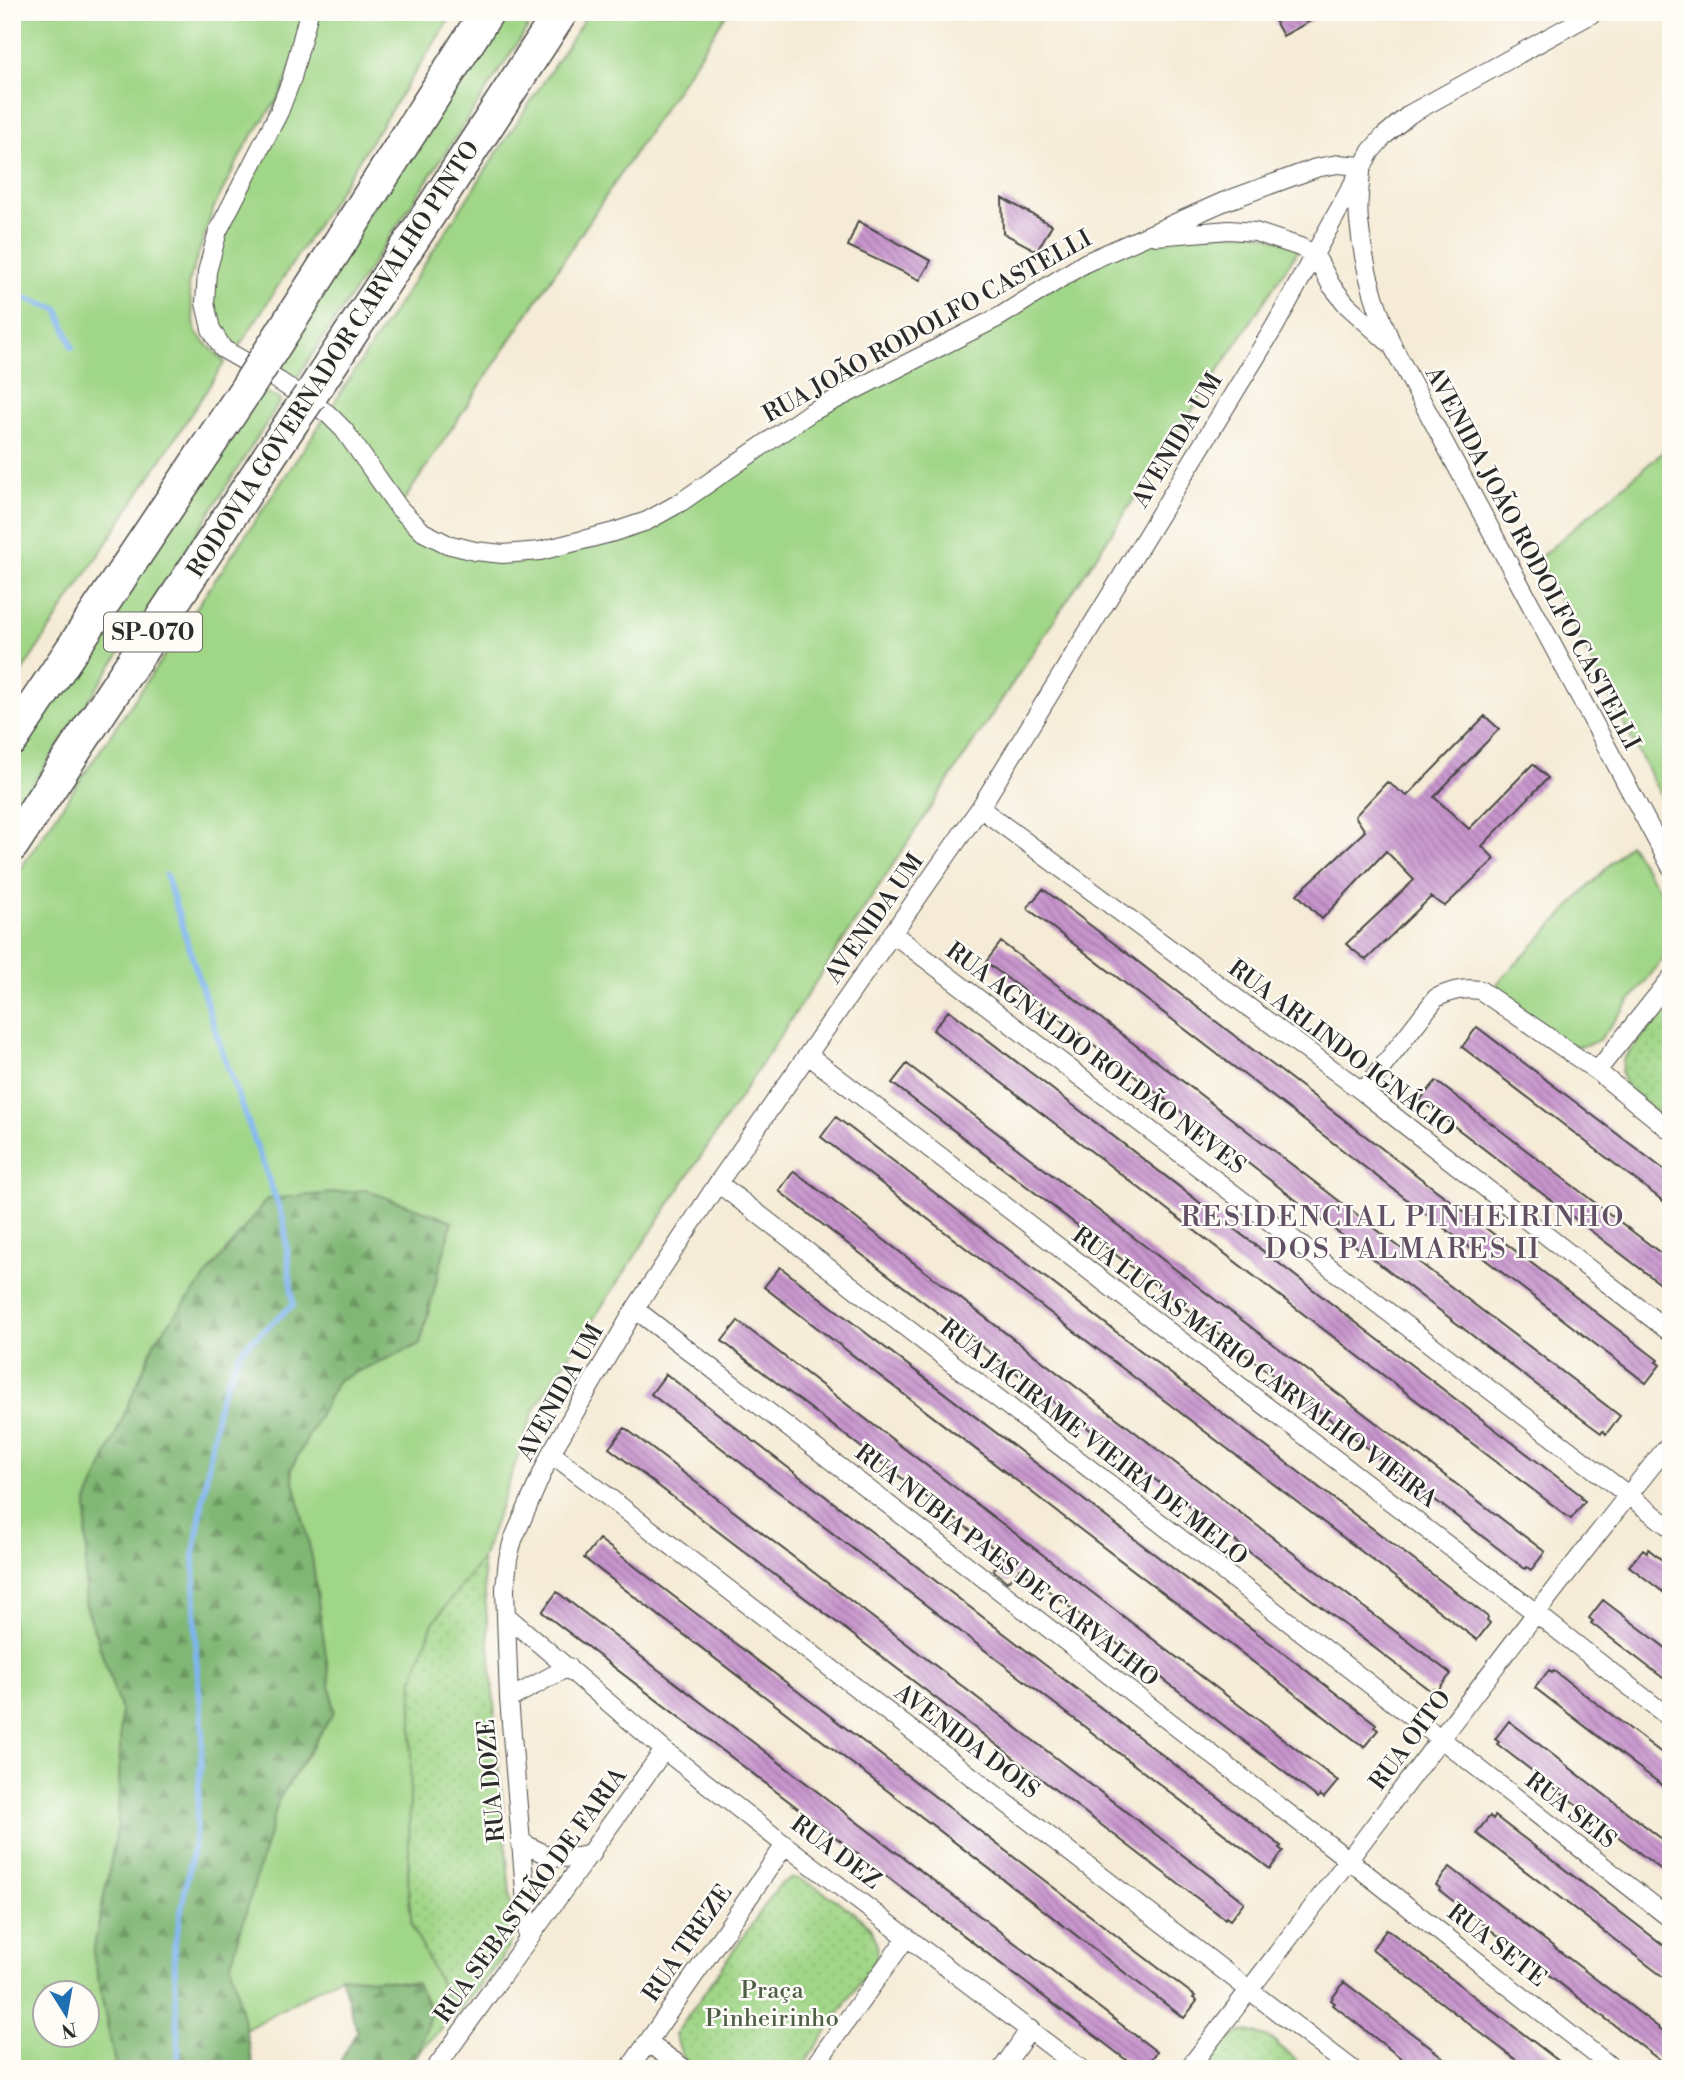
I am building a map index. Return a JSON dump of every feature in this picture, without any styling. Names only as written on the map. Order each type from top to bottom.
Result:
[{"type":"highway","name":"SP-070","points":[[12,739],[255,376],[488,12]]},
{"type":"highway","name":"RODOVIA GOVERNADOR CARVALHO PINTO","points":[[12,845],[561,12]]},
{"type":"street","name":"RUA JOÃO RODOLFO CASTELLI","points":[[309,12],[292,78],[279,112],[218,231],[207,272],[205,303],[211,329],[223,349],[279,381],[328,414],[344,430],[399,508],[423,532],[447,544],[485,552],[540,551],[614,533],[647,521],[681,502],[811,412],[999,317],[1085,263],[1223,202],[1316,169],[1338,164],[1361,166]]},
{"type":"street","points":[[1393,347],[1376,307],[1366,266],[1359,219],[1361,166],[1384,136],[1410,114],[1595,12]]},
{"type":"street","name":"AVENIDA UM","points":[[508,1616],[505,1589],[508,1559],[551,1453],[635,1309],[718,1183],[980,808],[1275,326],[1361,166]]},
{"type":"street","points":[[1136,239],[1208,231],[1255,232],[1300,247],[1315,256],[1331,285],[1347,305],[1393,347]]},
{"type":"street","name":"AVENIDA JOÃO RODOLFO CASTELLI","points":[[1393,347],[1671,867]]},
{"type":"street","name":"RUA ARLINDO IGNÁCIO","points":[[980,808],[1363,1092],[1671,1333]]},
{"type":"street","name":"RUA AGNALDO ROLDÃO NEVES","points":[[892,933],[1671,1528]]},
{"type":"street","points":[[1597,1071],[1671,978]]},
{"type":"street","points":[[1363,1092],[1436,998],[1448,991],[1463,988],[1480,990],[1597,1071],[1671,1131]]},
{"type":"street","name":"RUA LUCAS MÁRIO CARVALHO VIEIRA","points":[[808,1055],[1671,1719]]},
{"type":"street","name":"RUA JACIRAME VIEIRA DE MELO","points":[[718,1183],[1441,1739]]},
{"type":"street","name":"RUA NUBIA PAES DE CARVALHO","points":[[635,1309],[1350,1861]]},
{"type":"street","name":"RUA OITO","points":[[1188,2069],[1350,1861],[1536,1613],[1671,1442]]},
{"type":"street","name":"AVENIDA DOIS","points":[[551,1453],[1352,2069]]},
{"type":"street","name":"RUA DEZ","points":[[508,1616],[664,1750],[1081,2069]]},
{"type":"street","name":"RUA DOZE","points":[[508,1616],[509,1699],[527,1941]]},
{"type":"street","points":[[509,1699],[568,1667]]},
{"type":"street","name":"RUA SEIS","points":[[1441,1739],[1671,1919]]},
{"type":"street","name":"RUA SEBASTIÃO DE FARIA","points":[[435,2069],[592,1854],[664,1750]]},
{"type":"street","points":[[520,1841],[553,1858],[570,1859],[592,1854]]},
{"type":"street","name":"RUA TREZE","points":[[629,2069],[785,1845]]},
{"type":"street","name":"RUA SETE","points":[[1350,1861],[1615,2069]]},
{"type":"street","points":[[812,2069],[907,1937]]},
{"type":"street","points":[[1002,2069],[1030,2029]]},
{"type":"street","points":[[648,2043],[685,2069]]},
{"type":"green space","points":[[12,12],[309,12],[292,78],[246,145],[214,207],[188,285],[196,333],[225,362],[12,687]]},
{"type":"green space","points":[[313,12],[454,12],[238,348],[228,346],[212,312],[211,273]]},
{"type":"green space","points":[[499,12],[538,12],[295,381],[270,365]]},
{"type":"green space","points":[[589,12],[728,12],[399,508],[423,532],[539,560],[609,542],[681,502],[775,438],[1146,235],[1255,232],[1300,247],[535,1408],[482,1559],[433,1623],[413,1679],[408,1888],[412,1926],[455,2014],[419,2052],[431,2011],[341,1976],[245,2030],[230,1964],[279,1799],[334,1712],[310,1550],[291,1469],[338,1380],[420,1344],[452,1222],[365,1190],[85,1602],[121,1711],[118,1825],[93,1953],[98,1980],[32,1980],[32,2050],[102,2050],[102,1998],[116,2069],[12,2069],[12,881],[311,438]]},
{"type":"green space","points":[[255,387],[281,400],[142,620],[12,816],[12,754]]},
{"type":"green space","points":[[1671,445],[1671,815],[1538,559]]},
{"type":"green space","points":[[1629,844],[1671,907],[1671,949],[1600,1039],[1582,1046],[1569,1045],[1494,987]]},
{"type":"green space","points":[[1671,1001],[1671,1127],[1624,1084],[1621,1072],[1623,1060]]},
{"type":"green space","points":[[365,1190],[452,1221],[420,1344],[338,1380],[291,1469],[312,1557],[334,1712],[279,1799],[231,1964],[254,2069],[116,2069],[102,1998],[102,1980],[98,1980],[93,1953],[118,1825],[121,1711],[85,1602],[87,1502],[155,1341],[267,1199]]},
{"type":"green space","points":[[482,1559],[512,1919],[511,1940],[502,1959],[455,2014],[412,1926],[408,1888],[413,1679],[433,1623]]},
{"type":"green space","name":"Praça Pinheirinho","points":[[793,1878],[823,1892],[848,1908],[867,1925],[876,1941],[876,1959],[801,2069],[695,2069],[683,2058],[675,2035],[777,1888]]},
{"type":"green space","points":[[341,1976],[417,1983],[431,2011],[419,2052],[407,2069],[336,2069],[357,2031]]},
{"type":"green space","points":[[1243,2031],[1269,2039],[1306,2069],[1202,2069],[1224,2042]]},
{"type":"building","points":[[1270,12],[1327,12],[1283,36]]},
{"type":"building","points":[[1002,198],[1052,225],[1037,251],[1003,233]]},
{"type":"building","points":[[858,221],[931,261],[920,280],[848,246]]},
{"type":"building","points":[[1485,716],[1499,729],[1434,797],[1469,829],[1533,764],[1548,778],[1482,846],[1495,859],[1445,906],[1431,897],[1366,960],[1346,944],[1414,880],[1386,851],[1322,919],[1297,894],[1365,831],[1355,816],[1387,782],[1407,796]]},
{"type":"building","points":[[1043,889],[1658,1360],[1656,1362],[1660,1365],[1646,1383],[1027,908]]},
{"type":"building","points":[[1001,942],[1620,1416],[1606,1434],[1563,1405],[986,962]]},
{"type":"building","points":[[949,1010],[1582,1496],[1585,1501],[1571,1519],[933,1030]]},
{"type":"building","points":[[1477,1027],[1671,1175],[1671,1207],[1462,1047]]},
{"type":"building","points":[[907,1064],[1545,1552],[1531,1570],[1527,1567],[1525,1569],[892,1083]]},
{"type":"building","points":[[1436,1081],[1671,1261],[1671,1292],[1420,1100]]},
{"type":"building","points":[[836,1117],[1488,1617],[1490,1623],[1477,1640],[821,1137]]},
{"type":"building","points":[[794,1171],[1451,1674],[1437,1691],[1433,1688],[1431,1691],[1415,1679],[779,1191]]},
{"type":"building","points":[[780,1267],[1376,1724],[1374,1727],[1378,1730],[1364,1747],[764,1287]]},
{"type":"building","points":[[738,1321],[1338,1781],[1324,1798],[1320,1795],[1318,1798],[1020,1569],[1007,1582],[993,1570],[1005,1557],[722,1341]]},
{"type":"building","points":[[666,1374],[1281,1846],[1279,1848],[1283,1851],[1270,1869],[651,1394]]},
{"type":"building","points":[[625,1428],[1244,1902],[1230,1920],[1181,1886],[609,1448]]},
{"type":"building","points":[[599,1539],[1195,1996],[1193,1998],[1197,2001],[1184,2018],[584,1558]]},
{"type":"building","points":[[1643,1549],[1647,1552],[1648,1549],[1671,1567],[1671,1598],[1629,1566]]},
{"type":"building","points":[[557,1592],[1157,2052],[1144,2069],[1138,2069],[542,1612]]},
{"type":"building","points":[[1603,1600],[1671,1652],[1671,1684],[1591,1623],[1593,1621],[1589,1618]]},
{"type":"building","points":[[1549,1670],[1552,1673],[1554,1671],[1671,1760],[1671,1792],[1535,1688]]},
{"type":"building","points":[[1509,1721],[1671,1846],[1671,1877],[1497,1744],[1499,1742],[1495,1739]]},
{"type":"building","points":[[1490,1816],[1493,1819],[1495,1816],[1671,1951],[1671,1983],[1476,1833]]},
{"type":"building","points":[[1450,1867],[1671,2037],[1671,2069],[1439,1890],[1436,1885]]},
{"type":"building","points":[[1387,1929],[1569,2069],[1528,2069],[1473,2027],[1372,1949]]},
{"type":"building","points":[[1344,1982],[1457,2069],[1415,2069],[1333,2005],[1335,2003],[1331,2000]]},
{"type":"waterway","points":[[12,294],[58,309],[72,347]]},
{"type":"waterway","points":[[166,875],[222,1051],[284,1221],[293,1305],[241,1350],[219,1401],[194,1554],[196,1656],[203,1732],[195,1838],[174,1948],[179,2069]]},
{"type":"district","name":"RESIDENCIAL PINHEIRINHO DOS PALMARES II","points":[[1403,1232]]}]
